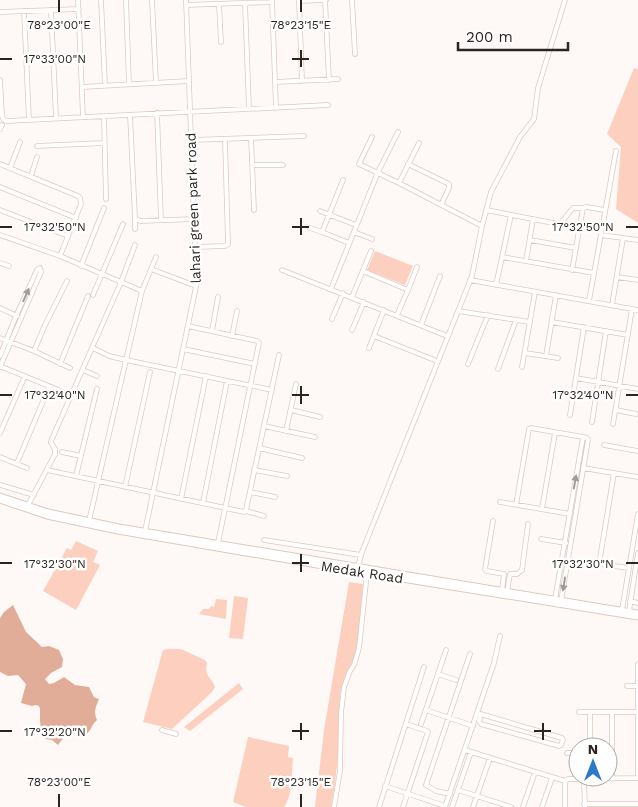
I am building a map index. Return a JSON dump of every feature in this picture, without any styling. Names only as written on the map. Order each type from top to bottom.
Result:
[{"type":"main road","name":"Medak Road","points":[[0,496],[48,512],[89,521],[358,566],[638,617]]},
{"type":"main road","name":"Medak Road","points":[[0,500],[47,516],[89,525],[367,573],[505,591],[638,613]]},
{"type":"street","points":[[78,0],[83,117]]},
{"type":"street","points":[[101,0],[105,85]]},
{"type":"street","points":[[126,0],[129,84]]},
{"type":"street","points":[[152,0],[156,82]]},
{"type":"street","points":[[302,81],[299,1],[326,0],[329,80]]},
{"type":"street","points":[[352,0],[355,54]]},
{"type":"street","points":[[358,566],[470,280],[491,192],[518,141],[534,119],[538,88],[564,0]]},
{"type":"street","points":[[186,2],[219,4],[272,1],[276,108]]},
{"type":"street","name":"lahari green park road","points":[[146,531],[197,278],[186,2]]},
{"type":"street","points":[[245,3],[249,109]]},
{"type":"street","points":[[219,4],[221,42]]},
{"type":"street","points":[[0,12],[79,9]]},
{"type":"street","points":[[50,10],[56,118]]},
{"type":"street","points":[[24,12],[29,120]]},
{"type":"street","points":[[275,82],[338,79]]},
{"type":"street","points":[[0,80],[2,118],[7,121],[328,105]]},
{"type":"street","points":[[82,87],[189,81]]},
{"type":"street","points":[[157,114],[161,220]]},
{"type":"street","points":[[130,115],[135,229]]},
{"type":"street","points":[[104,116],[106,199]]},
{"type":"street","points":[[331,289],[378,172],[398,132]]},
{"type":"street","points":[[192,140],[304,136]]},
{"type":"street","points":[[372,137],[360,164],[482,226]]},
{"type":"street","points":[[251,138],[254,210]]},
{"type":"street","points":[[195,246],[225,246],[228,244],[225,139]]},
{"type":"street","points":[[10,168],[20,142]]},
{"type":"street","points":[[399,183],[419,143]]},
{"type":"street","points":[[37,146],[104,144]]},
{"type":"street","points":[[589,301],[616,151]]},
{"type":"street","points":[[31,176],[37,157]]},
{"type":"street","points":[[0,164],[78,196],[82,201],[60,256]]},
{"type":"street","points":[[408,164],[449,184],[441,205]]},
{"type":"street","points":[[252,165],[283,165]]},
{"type":"street","points":[[322,232],[342,180]]},
{"type":"street","points":[[0,187],[76,218]]},
{"type":"street","points":[[560,224],[573,208],[586,207],[605,210]]},
{"type":"street","points":[[81,266],[104,208]]},
{"type":"street","points":[[572,270],[583,208]]},
{"type":"street","points":[[0,210],[68,236]]},
{"type":"street","points":[[486,210],[579,228]]},
{"type":"street","points":[[320,211],[356,225]]},
{"type":"street","points":[[496,284],[512,215]]},
{"type":"street","points":[[135,218],[140,221],[194,219]]},
{"type":"street","points":[[526,261],[534,219]]},
{"type":"street","points":[[93,295],[123,224]]},
{"type":"street","points":[[310,228],[349,243]]},
{"type":"street","points":[[354,232],[372,239]]},
{"type":"street","points":[[0,235],[60,256],[142,290]]},
{"type":"street","points":[[601,235],[638,240]]},
{"type":"street","points":[[612,305],[624,238]]},
{"type":"street","points":[[530,240],[576,248]]},
{"type":"street","points":[[28,505],[56,454],[51,443],[135,246]]},
{"type":"street","points":[[352,297],[371,251]]},
{"type":"street","points":[[89,521],[142,290],[156,257]]},
{"type":"street","points":[[502,257],[594,274]]},
{"type":"street","points":[[0,263],[9,266]]},
{"type":"street","points":[[397,316],[417,266]]},
{"type":"street","points":[[0,356],[9,342],[22,317],[42,272],[40,268],[37,270],[16,316],[9,342],[0,366],[61,391]]},
{"type":"street","points":[[151,269],[196,286]]},
{"type":"street","points":[[282,270],[447,336]]},
{"type":"street","points":[[363,271],[408,290]]},
{"type":"street","points":[[421,325],[440,276]]},
{"type":"street","points":[[617,277],[638,280]]},
{"type":"street","points":[[470,280],[638,310]]},
{"type":"street","points":[[34,352],[67,281]]},
{"type":"street","points":[[522,367],[535,292]]},
{"type":"street","points":[[332,319],[343,293]]},
{"type":"street","points":[[546,356],[556,295]]},
{"type":"street","points":[[60,364],[88,296]]},
{"type":"street","points":[[212,331],[218,297]]},
{"type":"street","points":[[352,330],[364,302]]},
{"type":"street","points":[[0,308],[22,317]]},
{"type":"street","points":[[613,424],[632,309]]},
{"type":"street","points":[[369,348],[384,310]]},
{"type":"street","points":[[458,310],[530,322]]},
{"type":"street","points":[[232,336],[237,311]]},
{"type":"street","points":[[468,364],[488,315]]},
{"type":"street","points":[[498,370],[516,320]]},
{"type":"street","points":[[552,322],[628,335]]},
{"type":"street","points":[[188,326],[259,342],[218,543]]},
{"type":"street","points":[[570,415],[584,327]]},
{"type":"street","points":[[592,422],[606,331]]},
{"type":"street","points":[[374,336],[437,361]]},
{"type":"street","points":[[0,338],[70,368]]},
{"type":"street","points":[[93,348],[109,356],[126,360],[272,390]]},
{"type":"street","points":[[183,349],[255,364]]},
{"type":"street","points":[[525,352],[558,358]]},
{"type":"street","points":[[246,511],[279,355]]},
{"type":"street","points":[[83,370],[97,376]]},
{"type":"street","points":[[125,486],[150,372]]},
{"type":"street","points":[[0,433],[25,376]]},
{"type":"street","points":[[181,499],[206,376]]},
{"type":"street","points":[[576,378],[638,389]]},
{"type":"street","points":[[203,503],[227,381]]},
{"type":"street","points":[[286,431],[296,384]]},
{"type":"street","points":[[17,463],[49,387]]},
{"type":"street","points":[[76,476],[97,389]]},
{"type":"street","points":[[291,410],[320,417]]},
{"type":"street","points":[[616,410],[636,414]]},
{"type":"street","points":[[264,426],[315,437]]},
{"type":"street","points":[[516,504],[529,429],[583,437],[575,514],[558,600]]},
{"type":"street","points":[[542,509],[555,433]]},
{"type":"street","points":[[604,445],[638,451]]},
{"type":"street","points":[[259,448],[302,458]]},
{"type":"street","points":[[62,452],[81,456]]},
{"type":"street","points":[[0,456],[27,468]]},
{"type":"street","points":[[580,468],[638,478]]},
{"type":"street","points":[[558,600],[565,543],[580,468]]},
{"type":"street","points":[[47,470],[264,516]]},
{"type":"street","points":[[254,470],[287,476]]},
{"type":"street","points":[[599,564],[614,473]]},
{"type":"street","points":[[0,485],[34,495]]},
{"type":"street","points":[[250,492],[275,497]]},
{"type":"street","points":[[500,502],[575,514]]},
{"type":"street","points":[[622,610],[629,568],[635,546],[638,514]]},
{"type":"street","points":[[493,521],[485,569],[504,574],[517,574],[522,570],[528,524]]},
{"type":"street","points":[[541,539],[570,544]]},
{"type":"street","points":[[264,540],[361,555]]},
{"type":"street","points":[[628,611],[638,553]]},
{"type":"street","points":[[585,562],[629,568]]},
{"type":"street","points":[[334,807],[340,771],[344,687],[359,648],[367,573]]},
{"type":"street","points":[[504,574],[505,591]]},
{"type":"street","points":[[505,591],[510,574]]},
{"type":"street","points":[[626,589],[632,590]]},
{"type":"street","points":[[630,601],[638,602]]},
{"type":"street","points":[[385,786],[445,806],[472,726],[479,714],[500,636]]},
{"type":"street","points":[[421,724],[446,650]]},
{"type":"street","points":[[450,794],[436,791],[426,785],[470,654]]},
{"type":"street","points":[[618,778],[638,778],[638,664]]},
{"type":"street","points":[[379,807],[424,667]]},
{"type":"street","points":[[438,674],[456,680]]},
{"type":"street","points":[[627,686],[638,686]]},
{"type":"street","points":[[426,710],[472,726]]},
{"type":"street","points":[[579,712],[638,712]]},
{"type":"street","points":[[590,712],[590,737]]},
{"type":"street","points":[[611,737],[612,712]]},
{"type":"street","points":[[479,714],[562,738],[563,740],[559,746],[481,724],[479,714]]},
{"type":"street","points":[[403,807],[428,732],[406,724]]},
{"type":"street","points":[[522,736],[525,727]]},
{"type":"street","points":[[162,730],[176,734]]},
{"type":"street","points":[[465,750],[566,781],[565,807]]},
{"type":"street","points":[[452,807],[471,752]]},
{"type":"street","points":[[473,807],[490,758]]},
{"type":"street","points":[[523,807],[535,772]]},
{"type":"street","points":[[542,807],[552,778]]},
{"type":"street","points":[[584,787],[585,805],[638,804]]},
{"type":"street","points":[[458,790],[511,807]]},
{"type":"street","points":[[430,807],[431,801]]},
{"type":"shaded area","points":[[634,68],[638,69],[638,223],[616,209],[621,147],[607,134]]},
{"type":"shaded area","points":[[375,251],[413,266],[405,285],[367,270]]},
{"type":"shaded area","points":[[76,541],[98,551],[93,562],[100,565],[76,610],[43,591],[67,548],[71,550]]},
{"type":"shaded area","points":[[349,582],[363,584],[358,642],[355,657],[345,676],[340,694],[338,755],[331,807],[315,807],[324,730]]},
{"type":"shaded area","points":[[234,596],[248,598],[243,639],[229,638]]},
{"type":"shaded area","points":[[216,599],[227,600],[226,619],[199,614],[203,609],[209,609],[211,606],[214,607]]},
{"type":"shaded area","points":[[13,605],[26,632],[42,647],[49,646],[59,650],[63,659],[62,667],[45,679],[49,684],[64,677],[75,685],[89,687],[94,697],[99,699],[95,712],[97,720],[84,736],[80,731],[69,735],[61,728],[58,732],[64,737],[58,745],[52,740],[46,739],[41,731],[39,706],[21,703],[26,684],[18,675],[8,676],[0,672],[0,618]]},
{"type":"shaded area","points":[[181,649],[205,660],[207,663],[207,674],[215,687],[172,729],[143,722],[163,650]]},
{"type":"shaded area","points":[[239,683],[243,689],[190,731],[184,727]]},
{"type":"shaded area","points":[[248,737],[289,746],[288,757],[293,758],[292,777],[289,798],[284,807],[246,807],[233,802]]}]
